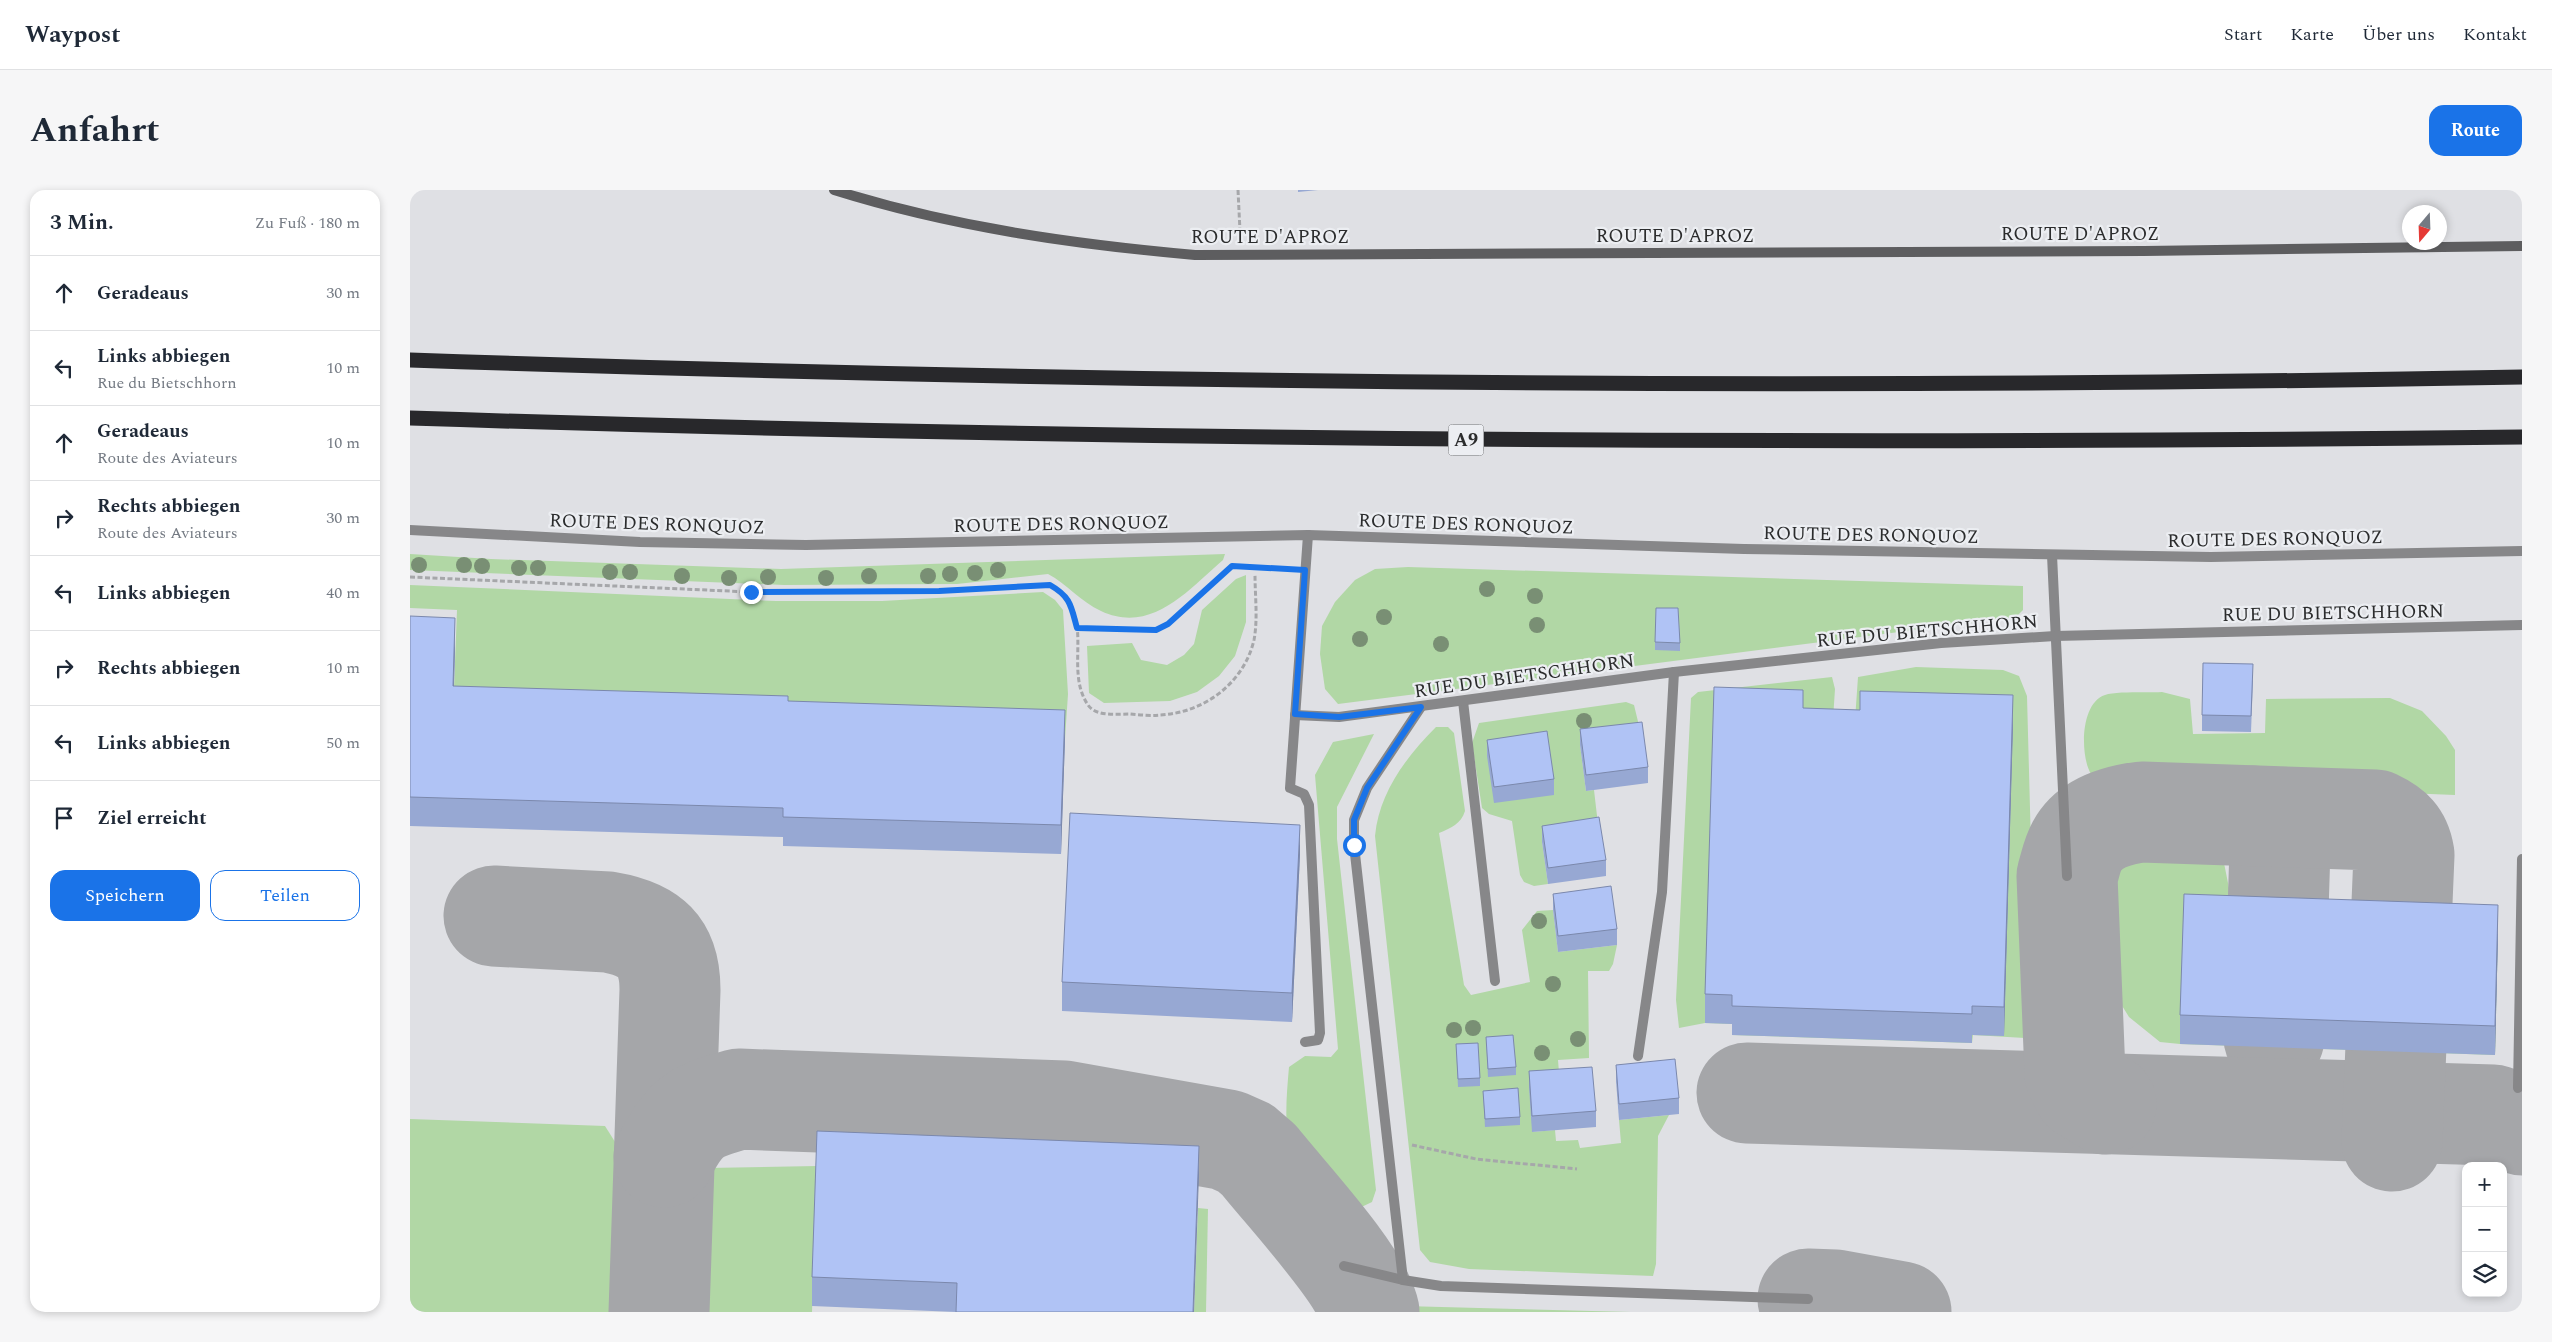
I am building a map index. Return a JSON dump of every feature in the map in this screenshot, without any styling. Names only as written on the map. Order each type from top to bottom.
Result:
[{"type":"highway","points":[[410,360],[886,373],[1553,383],[2330,381],[2522,377]]},
{"type":"highway","name":"A9","points":[[410,418],[684,427],[1380,440],[1872,442],[2522,436]]},
{"type":"street","name":"ROUTE D'APROZ","points":[[834,190],[929,217],[1043,239],[1195,255],[2134,251],[2522,246]]},
{"type":"street","name":"ROUTE DES RONQUOZ","points":[[410,530],[640,542],[806,545],[1308,535],[1734,549],[2052,555],[2211,557],[2522,551]]},
{"type":"street","points":[[1305,1042],[1318,1040],[1320,1032],[1309,805],[1304,794],[1290,788],[1308,535]]},
{"type":"street","points":[[2052,555],[2067,876]]},
{"type":"street","name":"RUE DU BIETSCHHORN","points":[[1295,714],[1339,717],[1674,672],[1941,643],[2055,636],[2522,625]]},
{"type":"street","points":[[1638,1056],[1662,892],[1674,672]]},
{"type":"street","points":[[1463,701],[1495,981]]},
{"type":"street","points":[[1403,1280],[1354,845],[1354,820],[1367,788],[1421,707]]},
{"type":"street","points":[[2518,1088],[2522,859]]},
{"type":"street","points":[[1344,1266],[1403,1280],[1441,1286],[1808,1299]]},
{"type":"path","points":[[1238,190],[1240,232]]},
{"type":"path","points":[[1077,628],[1156,630],[1163,628],[1232,566],[1305,570]]},
{"type":"path","points":[[410,577],[751,592],[939,591],[1050,585],[1062,592],[1070,602],[1077,628],[1079,687],[1093,711],[1150,715],[1172,714],[1210,700],[1233,682],[1243,668],[1254,638],[1255,575]]},
{"type":"path","points":[[1387,1139],[1476,1159],[1577,1169]]},
{"type":"green space","points":[[410,554],[491,559],[781,569],[1225,554],[1223,560],[1197,584],[1168,605],[1153,613],[1137,617],[1119,617],[1101,611],[1087,603],[1048,574],[957,584],[784,585],[410,570]]},
{"type":"green space","points":[[1408,567],[2023,586],[2023,610],[2016,617],[1338,704],[1325,689],[1320,654],[1322,626],[1335,602],[1355,580],[1375,569]]},
{"type":"green space","points":[[1246,575],[1246,622],[1235,656],[1219,676],[1197,692],[1170,701],[1104,703],[1089,693],[1087,646],[1132,643],[1141,660],[1167,665],[1184,655],[1194,644],[1202,610],[1236,579]]},
{"type":"green space","points":[[410,585],[776,601],[882,601],[1043,592],[1055,600],[1063,610],[1068,694],[1065,739],[453,715],[457,610],[410,608]]},
{"type":"green space","points":[[1916,667],[2003,670],[2019,676],[2027,696],[2036,1034],[2025,1038],[1973,1035],[1972,1043],[1732,1035],[1732,1024],[1705,1023],[1679,1028],[1676,1000],[1691,698],[1698,692],[1832,677],[1835,689],[1833,719],[1855,720],[1858,677]]},
{"type":"green space","points":[[2162,692],[2190,699],[2193,734],[2265,733],[2266,699],[2390,698],[2422,711],[2446,736],[2455,750],[2455,795],[2100,781],[2093,776],[2087,766],[2084,731],[2091,708],[2097,700],[2110,694]]},
{"type":"green space","points":[[1626,702],[1634,705],[1642,738],[1580,745],[1586,791],[1594,790],[1599,833],[1542,842],[1548,884],[1534,886],[1524,882],[1520,875],[1512,821],[1489,814],[1482,808],[1472,743],[1479,723]]},
{"type":"green space","points":[[1436,727],[1448,727],[1454,733],[1465,811],[1458,822],[1439,833],[1464,985],[1471,995],[1530,982],[1522,930],[1537,911],[1553,910],[1558,952],[1617,945],[1613,964],[1609,971],[1588,971],[1589,1058],[1558,1060],[1560,1085],[1532,1132],[1555,1130],[1556,1141],[1578,1140],[1580,1148],[1621,1143],[1619,1120],[1669,1115],[1658,1136],[1656,1264],[1653,1276],[1469,1269],[1430,1262],[1420,1250],[1375,836],[1382,805],[1388,791],[1414,751]]},
{"type":"green space","points":[[1374,734],[1337,807],[1337,839],[1376,1190],[1372,1202],[1351,1212],[1331,1209],[1309,1188],[1299,1174],[1290,1149],[1286,1122],[1287,1094],[1289,1067],[1305,1056],[1331,1057],[1338,1049],[1315,775],[1333,742]]},
{"type":"green space","points":[[2156,842],[2203,846],[2224,863],[2229,888],[2228,925],[2498,934],[2495,1055],[2160,1042],[2129,1017],[2111,988],[2105,960],[2108,884],[2123,858],[2142,846]]},
{"type":"green space","points":[[410,1119],[605,1126],[617,1145],[614,1312],[410,1312]]},
{"type":"green space","points":[[817,1166],[812,1312],[702,1312],[707,1168]]},
{"type":"green space","points":[[1198,1208],[1208,1209],[1206,1312],[1194,1312]]},
{"type":"green space","points":[[1385,1294],[1392,1296],[1404,1306],[1631,1312],[1385,1312]]},
{"type":"building","points":[[1656,608],[1678,608],[1680,643],[1655,642]]},
{"type":"building","points":[[410,616],[455,618],[453,686],[788,696],[788,701],[1065,710],[1061,825],[783,817],[783,808],[410,797]]},
{"type":"building","points":[[2203,663],[2253,664],[2251,716],[2202,715]]},
{"type":"building","points":[[1714,687],[1803,690],[1803,708],[1860,710],[1860,691],[2013,695],[2004,1007],[1972,1006],[1972,1014],[1732,1006],[1732,995],[1705,994]]},
{"type":"building","points":[[1642,722],[1648,767],[1586,775],[1580,729]]},
{"type":"building","points":[[1547,731],[1554,779],[1494,787],[1487,740]]},
{"type":"building","points":[[1070,813],[1300,825],[1292,993],[1062,982]]},
{"type":"building","points":[[1599,817],[1606,860],[1548,868],[1542,826]]},
{"type":"building","points":[[1611,886],[1617,929],[1558,936],[1553,894]]},
{"type":"building","points":[[2184,894],[2498,905],[2495,1026],[2180,1015]]},
{"type":"building","points":[[1513,1035],[1516,1067],[1488,1069],[1486,1037]]},
{"type":"building","points":[[1478,1043],[1480,1078],[1458,1079],[1456,1044]]},
{"type":"building","points":[[1675,1059],[1679,1098],[1619,1104],[1616,1065]]},
{"type":"building","points":[[1592,1067],[1596,1111],[1532,1116],[1529,1071]]},
{"type":"building","points":[[1518,1088],[1520,1117],[1485,1119],[1483,1091]]},
{"type":"building","points":[[817,1131],[1199,1146],[1193,1312],[956,1312],[957,1283],[812,1277]]},
{"type":"taxiway","points":[[2106,1104],[2083,1090],[2075,1074],[2067,876],[2077,846],[2089,831],[2105,821],[2142,812],[2375,820],[2395,833],[2401,843],[2404,855],[2392,1141]]},
{"type":"taxiway","points":[[2253,816],[2274,832],[2280,848],[2274,1038]]},
{"type":"taxiway","points":[[494,916],[608,922],[623,925],[635,929],[655,942],[666,962],[670,990],[659,1312]]},
{"type":"taxiway","points":[[1747,1093],[2493,1115],[2522,1125]]},
{"type":"taxiway","points":[[664,1157],[679,1132],[693,1117],[739,1099],[1064,1111],[1227,1140],[1245,1148],[1259,1160],[1321,1234],[1353,1277],[1369,1312]]},
{"type":"taxiway","points":[[1808,1299],[1835,1300],[1901,1312]]},
{"type":"route","points":[[751,592],[939,591],[1050,585],[1062,592],[1070,602],[1077,628],[1156,630],[1168,624],[1232,566],[1305,570],[1295,714],[1339,717],[1421,707],[1367,788],[1354,820],[1354,845]]}]
